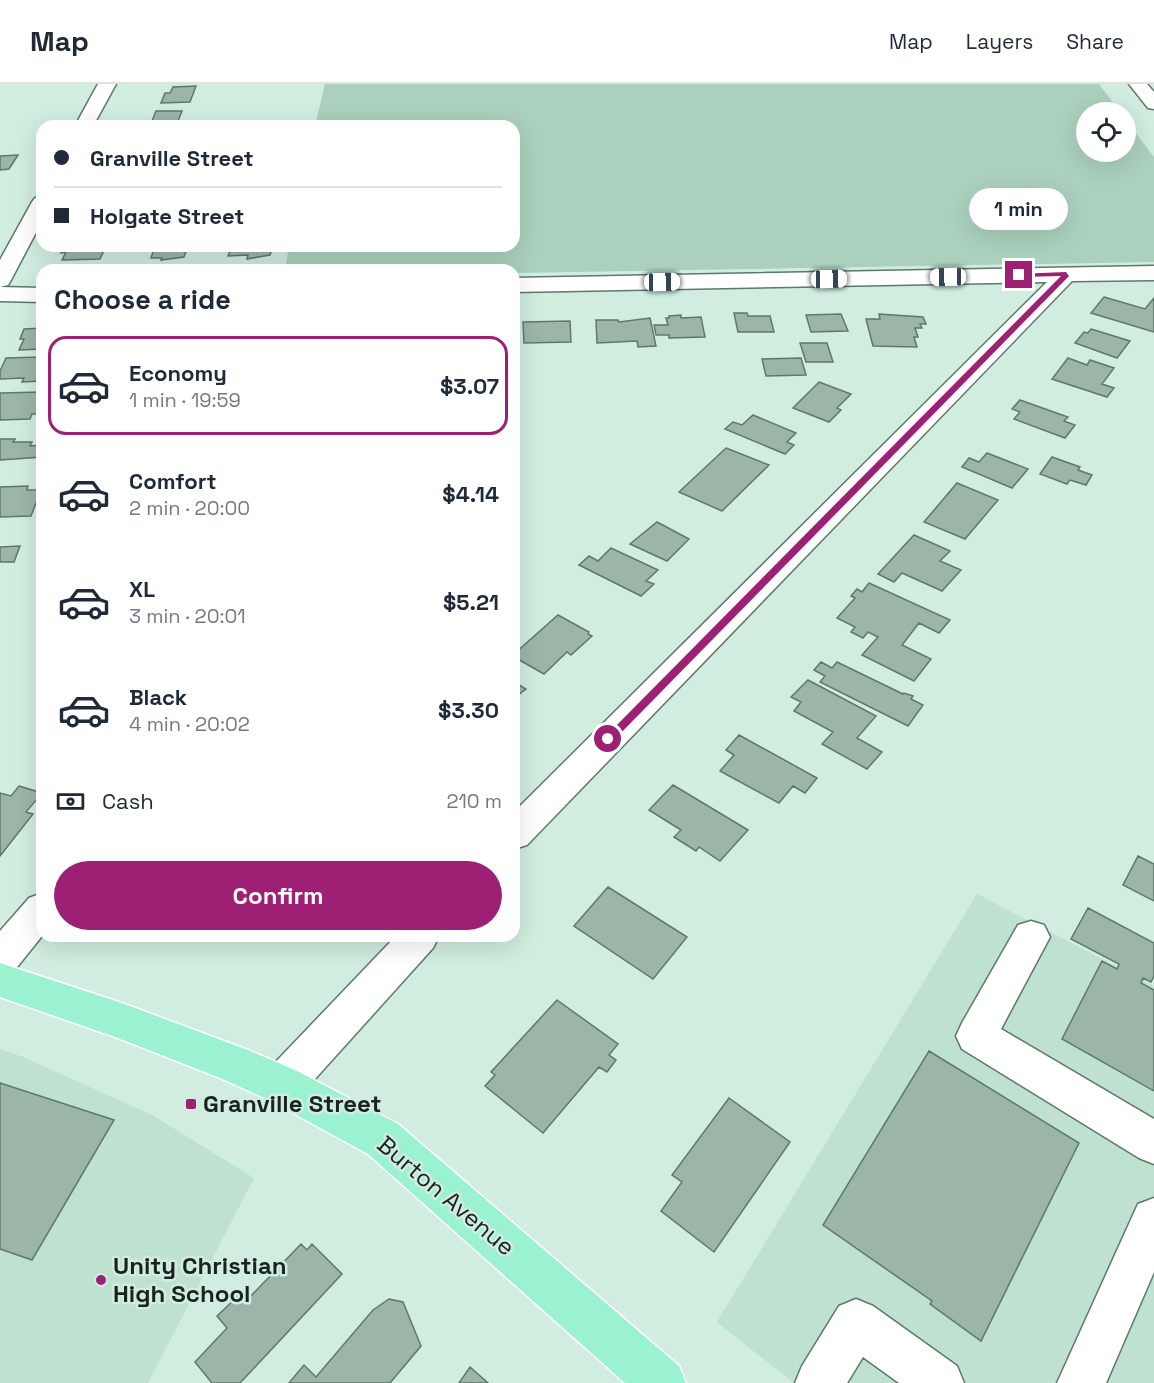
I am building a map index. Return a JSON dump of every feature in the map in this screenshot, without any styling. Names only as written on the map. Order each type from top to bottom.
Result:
[{"type":"main road","name":"Burton Avenue","points":[[0,980],[122,1021],[234,1064],[282,1085],[383,1139],[662,1383]]},
{"type":"street","points":[[87,120],[106,84]]},
{"type":"street","points":[[1138,84],[1154,104]]},
{"type":"street","points":[[0,280],[36,213]]},
{"type":"street","points":[[520,285],[1154,273]]},
{"type":"street","points":[[520,823],[1066,274]]},
{"type":"street","points":[[0,294],[36,295]]},
{"type":"street","points":[[0,959],[36,916]]},
{"type":"street","points":[[1031,937],[976,1036],[1154,1143]]},
{"type":"street","points":[[282,1085],[414,942]]},
{"type":"street","points":[[1081,1383],[1154,1221]]},
{"type":"street","points":[[819,1383],[856,1323],[940,1383]]},
{"type":"shaded area","points":[[325,84],[1099,84],[1112,102],[1076,102],[1076,162],[1136,162],[1136,133],[1154,157],[1154,262],[520,273],[520,264],[286,264],[288,252],[520,252],[520,120],[316,120]]},
{"type":"shaded area","points":[[977,894],[1154,986],[1154,1383],[794,1383],[717,1322]]},
{"type":"shaded area","name":"Unity Christian High School","points":[[0,1049],[23,1057],[152,1115],[254,1178],[148,1383],[0,1383]]},
{"type":"building","points":[[196,86],[190,102],[161,103],[165,93],[170,93],[173,87]]},
{"type":"building","points":[[156,111],[182,111],[178,120],[152,120]]},
{"type":"building","points":[[18,155],[9,169],[0,170],[0,156]]},
{"type":"building","points":[[66,252],[103,252],[100,259],[62,260]]},
{"type":"building","points":[[153,252],[186,252],[184,257],[161,260],[162,258],[151,258]]},
{"type":"building","points":[[230,252],[271,252],[270,255],[247,259],[248,255],[228,256]]},
{"type":"building","points":[[1104,297],[1145,309],[1154,298],[1154,332],[1091,313]]},
{"type":"building","points":[[734,313],[747,313],[748,316],[770,316],[774,332],[738,332]]},
{"type":"building","points":[[841,314],[848,331],[811,332],[806,315]]},
{"type":"building","points":[[879,314],[923,317],[926,324],[920,324],[922,328],[915,328],[918,337],[914,337],[917,347],[873,346],[866,319],[880,319]]},
{"type":"building","points":[[681,315],[681,318],[701,317],[705,337],[669,338],[669,335],[656,335],[654,325],[668,325],[666,318]]},
{"type":"building","points":[[650,318],[656,346],[638,347],[637,341],[597,343],[596,320],[618,320],[619,322]]},
{"type":"building","points":[[570,321],[571,342],[524,343],[523,322]]},
{"type":"building","points":[[36,328],[36,349],[19,350],[24,339],[20,339],[24,329]]},
{"type":"building","points":[[1091,329],[1130,341],[1117,358],[1075,343],[1084,332],[1088,333]]},
{"type":"building","points":[[800,343],[827,343],[833,362],[806,362]]},
{"type":"building","points":[[36,357],[36,381],[22,382],[24,378],[0,379],[0,371],[6,358]]},
{"type":"building","points":[[801,358],[806,375],[766,376],[762,359]]},
{"type":"building","points":[[1068,358],[1087,365],[1090,360],[1114,368],[1102,384],[1114,388],[1107,397],[1052,379]]},
{"type":"building","points":[[819,382],[851,394],[837,408],[841,410],[829,422],[793,408]]},
{"type":"building","points":[[36,392],[36,414],[32,414],[30,419],[0,420],[0,393]]},
{"type":"building","points":[[1020,400],[1068,417],[1064,421],[1075,425],[1065,438],[1014,419],[1020,412],[1012,409]]},
{"type":"building","points":[[753,415],[796,433],[787,442],[794,445],[785,454],[725,429],[733,422],[742,425]]},
{"type":"building","points":[[0,439],[32,442],[30,446],[36,446],[36,457],[0,460]]},
{"type":"building","points":[[726,448],[769,465],[722,511],[679,492]]},
{"type":"building","points":[[987,453],[1028,469],[1012,488],[962,467],[969,458],[979,462]]},
{"type":"building","points":[[1052,457],[1080,467],[1078,470],[1092,475],[1086,485],[1070,480],[1067,484],[1040,474]]},
{"type":"building","points":[[957,483],[998,500],[965,539],[924,522]]},
{"type":"building","points":[[28,486],[27,490],[36,490],[36,503],[31,516],[0,517],[0,487]]},
{"type":"building","points":[[657,522],[689,539],[667,561],[630,544]]},
{"type":"building","points":[[914,535],[950,551],[940,561],[961,570],[942,591],[902,573],[894,582],[878,574]]},
{"type":"building","points":[[20,546],[14,562],[0,562],[0,547]]},
{"type":"building","points":[[611,548],[658,570],[646,581],[654,584],[641,596],[579,565],[589,556],[598,561]]},
{"type":"building","points":[[869,583],[950,620],[939,633],[919,623],[902,645],[931,659],[914,681],[862,655],[878,637],[868,632],[863,638],[851,632],[855,627],[837,618],[855,598],[851,596],[857,589],[862,592]]},
{"type":"building","points":[[558,615],[589,632],[588,634],[592,636],[571,655],[567,652],[544,674],[520,660],[520,649]]},
{"type":"building","points":[[821,662],[832,668],[837,662],[903,694],[913,696],[911,699],[923,705],[908,726],[820,682],[825,676],[814,670]]},
{"type":"building","points":[[808,680],[876,716],[857,738],[882,752],[867,769],[822,744],[833,732],[794,711],[801,702],[791,697]]},
{"type":"building","points":[[520,686],[526,689],[520,694]]},
{"type":"building","points":[[739,735],[817,778],[805,793],[793,786],[779,803],[720,771],[734,755],[726,750]]},
{"type":"building","points":[[673,785],[748,830],[720,861],[699,847],[696,851],[674,837],[681,830],[649,810]]},
{"type":"building","points":[[19,786],[36,791],[36,800],[26,812],[33,814],[0,856],[0,793],[11,796]]},
{"type":"building","points":[[1138,856],[1154,864],[1154,901],[1123,885]]},
{"type":"building","points":[[608,887],[687,937],[653,979],[574,926]]},
{"type":"building","points":[[1088,908],[1154,943],[1154,976],[1151,982],[1143,978],[1141,983],[1154,990],[1154,1091],[1062,1039],[1102,961],[1117,969],[1119,964],[1071,939]]},
{"type":"building","points":[[557,1000],[618,1044],[609,1055],[616,1060],[607,1072],[599,1067],[543,1133],[485,1086],[495,1075],[491,1072]]},
{"type":"building","points":[[929,1051],[1079,1143],[981,1341],[930,1304],[932,1301],[823,1225]]},
{"type":"building","points":[[0,1083],[114,1120],[32,1260],[0,1249]]},
{"type":"building","points":[[729,1098],[790,1142],[714,1252],[661,1211],[682,1182],[672,1175]]},
{"type":"building","points":[[301,1244],[307,1250],[312,1244],[342,1274],[240,1383],[212,1383],[195,1362],[227,1328],[217,1316],[240,1294],[246,1301]]},
{"type":"building","points":[[389,1299],[403,1302],[421,1346],[390,1383],[289,1383],[304,1365],[316,1377],[373,1310]]},
{"type":"building","points":[[470,1367],[488,1383],[459,1383]]},
{"type":"place","name":"Granville Street","points":[[191,1104]]},
{"type":"place","name":"Unity Christian High School","points":[[101,1280]]},
{"type":"route","points":[[608,739],[1066,274],[1019,275]]}]
